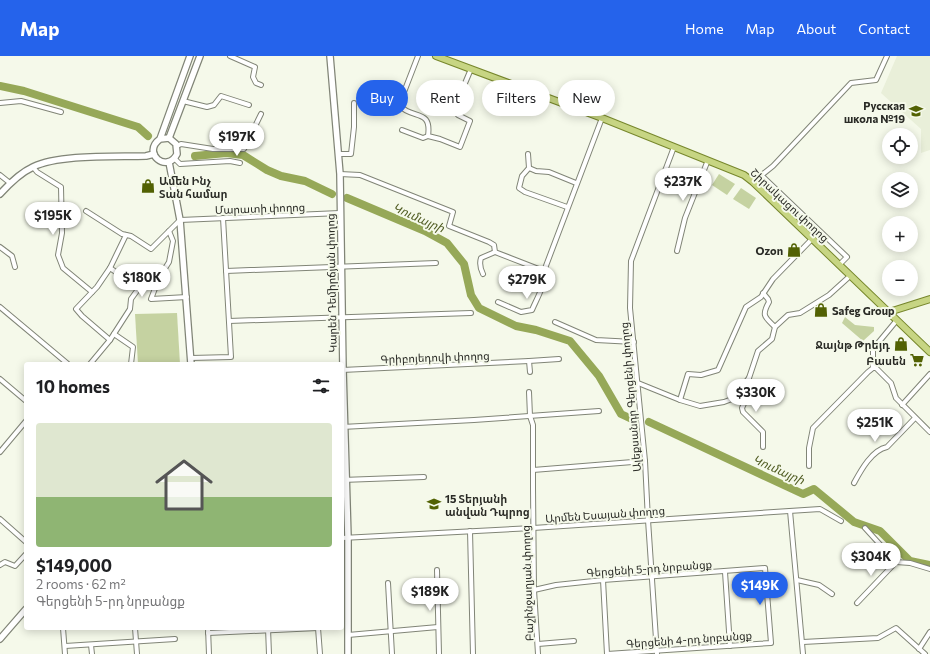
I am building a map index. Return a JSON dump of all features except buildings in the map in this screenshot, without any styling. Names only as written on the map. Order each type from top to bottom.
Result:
[{"type":"main road","name":"Շիրակացու փողոց","points":[[436,56],[602,118],[744,175],[754,182],[930,352]]},
{"type":"main road","points":[[889,312],[930,299]]},
{"type":"street","points":[[190,56],[160,139],[154,145],[154,154],[160,161],[172,160],[180,164],[230,161],[240,163]]},
{"type":"street","points":[[169,138],[200,56]]},
{"type":"street","points":[[230,56],[255,67],[253,77],[256,83],[262,86]]},
{"type":"street","name":"Կարեն Դեմիրճյան փողոց","points":[[330,56],[340,174],[342,362]]},
{"type":"street","points":[[418,56],[399,105],[403,110],[425,118],[428,123],[428,136]]},
{"type":"street","points":[[754,182],[773,166],[851,83],[876,80],[887,56]]},
{"type":"street","points":[[402,130],[423,138],[428,136],[440,139],[460,147],[470,121],[458,115],[461,105],[460,95],[471,69]]},
{"type":"street","points":[[183,101],[207,106],[214,105],[221,96],[249,105]]},
{"type":"street","points":[[0,103],[21,101],[61,112]]},
{"type":"street","points":[[338,154],[351,154],[354,127],[354,103]]},
{"type":"street","points":[[177,146],[181,144],[213,149],[244,149],[261,114]]},
{"type":"street","points":[[498,302],[522,312],[532,310],[542,288],[544,271],[567,207],[602,118]]},
{"type":"street","points":[[160,139],[169,138],[174,141],[177,146],[177,154],[172,160],[180,220],[191,361],[231,357],[223,218]]},
{"type":"street","name":"Ալեքսանդր Գերցենի փողոց","points":[[657,653],[645,461],[630,308],[631,261],[674,147]]},
{"type":"street","points":[[0,194],[10,183],[33,167],[48,162],[69,159],[146,156],[154,154]]},
{"type":"street","points":[[528,154],[528,168],[522,176],[519,188],[525,192],[567,207]]},
{"type":"street","points":[[677,251],[685,218],[708,160]]},
{"type":"street","points":[[33,167],[37,172],[60,187],[62,233],[58,255],[63,268],[92,292]]},
{"type":"street","points":[[528,168],[536,171],[549,172],[576,183]]},
{"type":"street","points":[[340,174],[360,175],[454,212],[449,226],[489,242],[494,245],[495,252]]},
{"type":"street","points":[[0,175],[10,183]]},
{"type":"street","points":[[762,176],[847,257],[839,265]]},
{"type":"street","points":[[86,211],[122,234],[131,236],[151,249],[180,220]]},
{"type":"street","name":"Մարատի փողոց","points":[[180,220],[340,213]]},
{"type":"street","points":[[169,231],[173,242],[170,262],[158,278],[151,299],[187,297]]},
{"type":"street","points":[[110,340],[76,309],[92,292],[110,268],[126,235]]},
{"type":"street","points":[[680,400],[688,374],[701,375],[718,370],[746,307],[761,297],[773,279],[812,239]]},
{"type":"street","points":[[0,247],[12,256],[15,267]]},
{"type":"street","points":[[482,274],[479,262],[481,258],[495,252],[544,271]]},
{"type":"street","points":[[226,271],[436,263]]},
{"type":"street","points":[[92,362],[110,340],[130,309],[131,299],[139,288],[110,268]]},
{"type":"street","points":[[763,447],[763,432],[743,412],[742,408],[747,399],[749,378],[758,351],[772,338],[775,327],[788,315],[800,313],[829,295],[850,276]]},
{"type":"street","points":[[763,293],[769,302],[765,309],[765,317],[775,327]]},
{"type":"street","points":[[0,307],[66,362]]},
{"type":"street","points":[[229,321],[471,313]]},
{"type":"street","points":[[873,368],[873,348],[897,320]]},
{"type":"street","points":[[555,322],[596,340],[634,342]]},
{"type":"street","points":[[114,334],[133,347],[131,362]]},
{"type":"street","name":"Գրիբոյեդովի փողոց","points":[[344,370],[529,362],[533,360],[559,359]]},
{"type":"street","points":[[529,362],[530,372]]},
{"type":"street","points":[[873,368],[876,368],[891,383],[896,398],[930,432]]},
{"type":"street","points":[[809,466],[809,448],[813,428],[873,368]]},
{"type":"street","points":[[902,405],[930,374]]},
{"type":"street","points":[[638,383],[680,400],[700,406],[724,402],[735,396],[749,378]]},
{"type":"street","points":[[0,379],[24,398]]},
{"type":"street","name":"Բաշինջաղյան փողոց","points":[[529,392],[530,416],[533,425],[534,590],[538,654]]},
{"type":"street","points":[[344,427],[599,411]]},
{"type":"street","points":[[854,483],[864,466],[881,448],[888,447],[915,418]]},
{"type":"street","points":[[0,452],[24,423]]},
{"type":"street","points":[[533,470],[645,461]]},
{"type":"street","points":[[344,479],[424,477]]},
{"type":"street","name":"Կարեն Դեմիրճյան փողոց","points":[[344,479],[348,654]]},
{"type":"street","name":"Արմեն Եսայան փողոց","points":[[345,538],[533,528],[820,509],[841,522]]},
{"type":"street","points":[[790,511],[803,654]]},
{"type":"street","points":[[0,520],[24,540]]},
{"type":"street","points":[[865,528],[896,562]]},
{"type":"street","points":[[470,531],[473,654]]},
{"type":"street","points":[[0,565],[5,562],[15,566],[24,556]]},
{"type":"street","points":[[857,603],[896,562],[910,562],[930,569]]},
{"type":"street","name":"Գերցենի 5-րդ նրբանցք","points":[[534,590],[556,585],[603,580],[765,568],[771,643]]},
{"type":"street","points":[[437,570],[439,654]]},
{"type":"street","points":[[725,572],[730,646]]},
{"type":"street","points":[[603,580],[607,654]]},
{"type":"street","points":[[797,580],[819,584],[832,594]]},
{"type":"street","points":[[388,583],[392,654]]},
{"type":"street","points":[[0,639],[24,611]]},
{"type":"street","points":[[348,635],[438,627]]},
{"type":"street","points":[[802,642],[878,638],[896,628],[925,654]]},
{"type":"street","points":[[63,630],[66,654]]},
{"type":"street","points":[[135,630],[137,654]]},
{"type":"street","points":[[208,630],[209,654]]},
{"type":"street","points":[[268,630],[269,654]]},
{"type":"street","points":[[318,630],[320,654]]},
{"type":"street","points":[[919,649],[930,632]]},
{"type":"street","points":[[65,646],[175,639]]},
{"type":"street","points":[[538,644],[574,641]]},
{"type":"street","name":"Գերցենի 4-րդ նրբանցք","points":[[607,654],[657,653],[771,643]]},
{"type":"street","points":[[91,644],[92,654]]},
{"type":"shaded area","name":"Русская школа №19","points":[[897,56],[930,56],[930,150],[921,153],[921,129],[881,93]]},
{"type":"green space","points":[[719,174],[735,184],[727,195],[712,185]]},
{"type":"green space","points":[[741,188],[756,198],[749,209],[733,199]]},
{"type":"green space","points":[[177,313],[180,362],[138,362],[135,314]]},
{"type":"green space","points":[[845,317],[855,325],[874,327],[874,331],[863,341],[842,323]]},
{"type":"waterway","points":[[0,86],[24,91],[138,127],[148,136]]},
{"type":"waterway","points":[[195,156],[226,153],[243,155],[267,170],[281,176],[305,181],[332,194]]},
{"type":"waterway","name":"Կումայրի","points":[[347,198],[425,231],[447,243],[464,264],[471,295],[479,308],[516,326],[536,330],[570,341],[599,376],[621,414],[636,421]]},
{"type":"waterway","name":"Կումայրի","points":[[649,422],[803,494],[814,489],[854,522],[880,531],[910,561],[930,565]]},
{"type":"place","name":"Русская школа №19","points":[[916,111]]},
{"type":"place","name":"Ամեն Ինչ Տան համար","points":[[148,186]]},
{"type":"place","name":"Ozon","points":[[794,250]]},
{"type":"place","name":"Safeg Group","points":[[821,310]]},
{"type":"place","name":"Ջայնթ Թրեյդ","points":[[901,344]]},
{"type":"place","name":"Բասեն","points":[[917,360]]},
{"type":"place","name":"15 Տերյանի անվան Դպրոց","points":[[434,504]]}]
